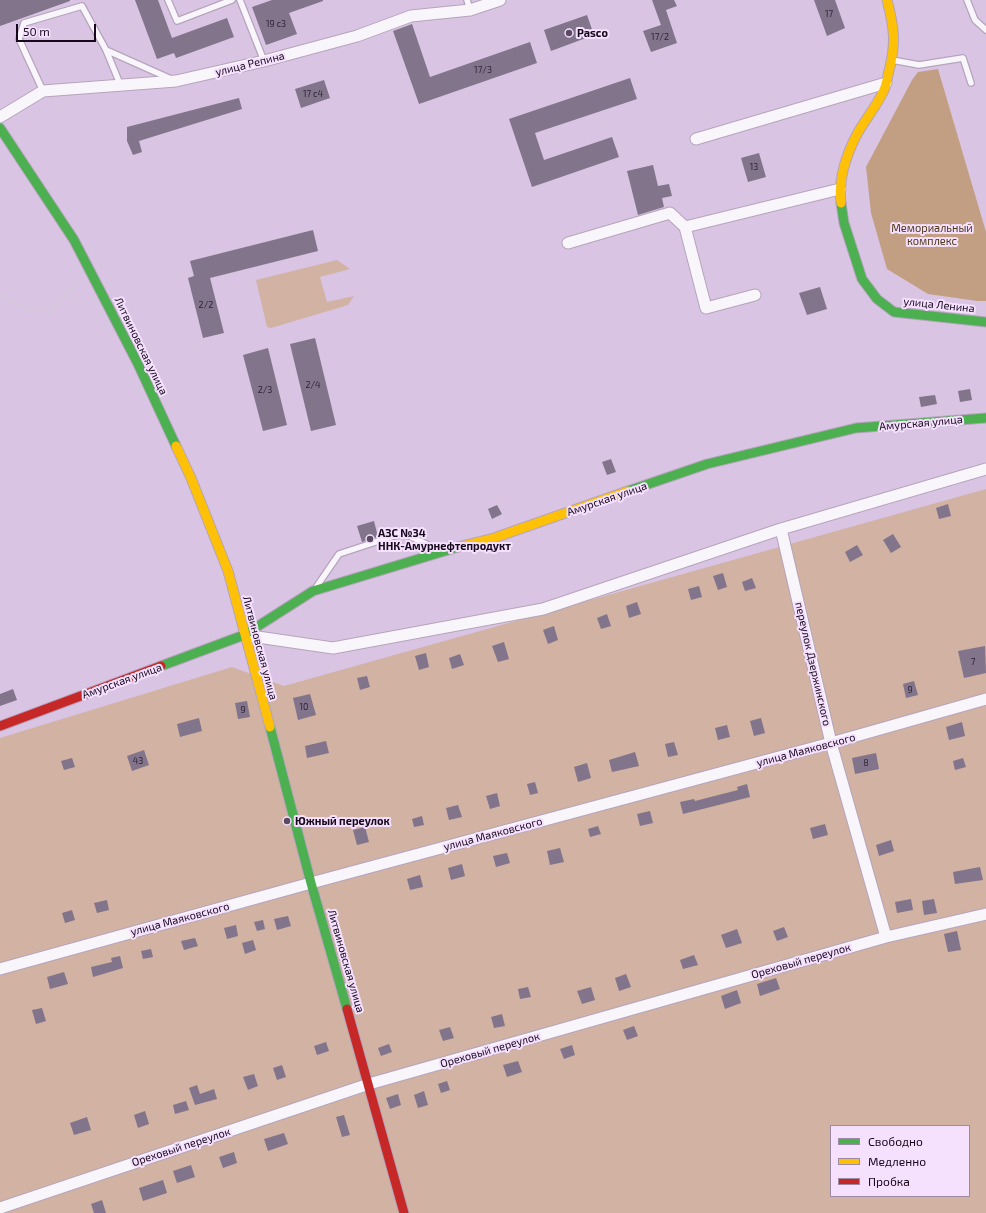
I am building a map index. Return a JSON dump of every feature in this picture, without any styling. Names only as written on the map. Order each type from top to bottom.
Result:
[{"type":"street","name":"улица Репина","points":[[0,116],[43,90],[120,84],[176,82],[356,36],[411,16],[500,0]]},
{"type":"street","name":"улица Ленина","points":[[887,0],[892,18],[895,40],[892,60],[884,91],[856,136],[843,170],[840,189],[846,230],[862,279],[877,299],[894,312],[986,322]]},
{"type":"street","points":[[696,140],[886,83]]},
{"type":"street","name":"Литвиновская улица","points":[[0,128],[74,240],[138,364],[191,478],[228,571],[311,883],[406,1212]]},
{"type":"street","points":[[685,227],[840,189]]},
{"type":"street","points":[[568,243],[670,213],[685,227],[706,308],[755,295]]},
{"type":"street","name":"Амурская улица","points":[[0,726],[244,635],[313,591],[442,551],[494,538],[707,464],[856,428],[986,418]]},
{"type":"street","name":"Амурская улица","points":[[244,635],[333,648],[543,609],[781,529],[986,469]]},
{"type":"street","name":"переулок Дзержинского","points":[[781,529],[832,743],[886,937]]},
{"type":"street","name":"улица Маяковского","points":[[0,969],[311,883],[832,743],[986,699]]},
{"type":"street","name":"Ореховый переулок","points":[[0,1208],[369,1084],[886,937],[986,914]]},
{"type":"lane","points":[[168,0],[176,21],[232,0]]},
{"type":"lane","points":[[240,0],[264,60]]},
{"type":"lane","points":[[968,0],[975,20],[986,30]]},
{"type":"lane","points":[[43,90],[18,39],[24,23],[82,6],[106,50],[120,84]]},
{"type":"lane","points":[[106,50],[176,82]]},
{"type":"lane","points":[[892,60],[920,65],[963,58],[971,82]]},
{"type":"lane","points":[[313,591],[339,554],[396,536],[403,534],[442,551]]},
{"type":"path","points":[[0,296],[31,309],[51,311],[89,270]]},
{"type":"shaded area","points":[[337,260],[350,269],[320,277],[327,302],[354,296],[348,305],[271,328],[267,327],[256,280]]},
{"type":"shaded area","points":[[986,489],[986,1213],[0,1213],[0,738],[232,667],[284,686]]},
{"type":"green space","name":"Мемориальный комплекс","points":[[938,69],[986,232],[986,301],[928,294],[887,269],[871,213],[866,167],[912,80],[918,72]]},
{"type":"building","points":[[0,0],[70,0],[70,1],[0,26]]},
{"type":"building","points":[[135,0],[158,0],[172,38],[227,18],[234,37],[176,58],[174,53],[157,59]]},
{"type":"building","points":[[272,0],[323,1],[289,13],[297,34],[266,45],[252,7]]},
{"type":"building","points":[[652,0],[674,0],[677,6],[666,10],[677,43],[651,52],[643,31],[661,25]]},
{"type":"building","points":[[814,0],[835,0],[845,28],[827,36]]},
{"type":"building","name":"Pasco","points":[[587,15],[594,35],[551,51],[544,30]]},
{"type":"building","points":[[412,24],[430,77],[530,42],[537,63],[419,104],[393,31]]},
{"type":"building","points":[[630,78],[637,99],[535,133],[544,160],[612,137],[619,157],[532,187],[509,119]]},
{"type":"building","points":[[324,80],[330,98],[301,108],[295,89]]},
{"type":"building","points":[[239,98],[242,109],[139,141],[142,152],[133,155],[127,141],[127,127]]},
{"type":"building","points":[[759,153],[766,177],[748,182],[741,158]]},
{"type":"building","points":[[653,165],[658,186],[669,184],[672,196],[662,198],[664,207],[638,215],[627,171]]},
{"type":"building","points":[[313,230],[318,251],[210,278],[224,333],[203,338],[188,278],[194,276],[190,261]]},
{"type":"building","points":[[820,287],[827,309],[807,315],[799,293]]},
{"type":"building","points":[[315,338],[336,425],[311,431],[290,344]]},
{"type":"building","points":[[268,348],[287,425],[263,431],[243,355]]},
{"type":"building","points":[[970,389],[972,400],[960,402],[958,391]]},
{"type":"building","points":[[935,395],[937,404],[921,407],[919,397]]},
{"type":"building","points":[[611,459],[616,472],[607,475],[602,462]]},
{"type":"building","points":[[948,504],[951,516],[939,519],[936,508]]},
{"type":"building","points":[[497,505],[502,514],[492,519],[488,509]]},
{"type":"building","points":[[374,521],[378,537],[362,542],[357,526]]},
{"type":"building","points":[[893,534],[901,547],[891,553],[883,540]]},
{"type":"building","points":[[857,545],[863,555],[850,562],[845,552]]},
{"type":"building","points":[[723,573],[727,587],[718,590],[713,576]]},
{"type":"building","points":[[752,578],[756,588],[745,591],[742,582]]},
{"type":"building","points":[[699,586],[702,597],[691,600],[688,589]]},
{"type":"building","points":[[637,602],[641,614],[629,618],[626,606]]},
{"type":"building","points":[[607,614],[611,626],[601,629],[597,618]]},
{"type":"building","points":[[554,626],[558,640],[548,644],[543,630]]},
{"type":"building","points":[[504,642],[509,659],[498,662],[492,646]]},
{"type":"building","points":[[985,646],[986,673],[964,678],[958,651]]},
{"type":"building","points":[[426,653],[429,667],[419,670],[415,656]]},
{"type":"building","points":[[460,654],[464,665],[452,669],[449,658]]},
{"type":"building","points":[[367,676],[370,687],[360,690],[357,678]]},
{"type":"building","points":[[914,681],[918,695],[906,698],[903,684]]},
{"type":"building","points":[[13,689],[17,700],[0,706],[0,694]]},
{"type":"building","points":[[310,694],[316,715],[298,720],[293,698]]},
{"type":"building","points":[[247,701],[250,717],[238,719],[235,703]]},
{"type":"building","points":[[199,718],[202,731],[180,737],[177,724]]},
{"type":"building","points":[[761,718],[765,733],[754,736],[750,721]]},
{"type":"building","points":[[962,722],[965,736],[949,740],[946,727]]},
{"type":"building","points":[[727,725],[730,737],[718,740],[715,728]]},
{"type":"building","points":[[326,741],[329,753],[307,758],[305,746]]},
{"type":"building","points":[[674,742],[678,755],[668,757],[665,744]]},
{"type":"building","points":[[144,750],[149,765],[132,771],[127,756]]},
{"type":"building","points":[[635,752],[639,766],[612,772],[609,760]]},
{"type":"building","points":[[876,753],[879,769],[855,774],[852,758]]},
{"type":"building","points":[[72,758],[75,767],[64,770],[61,761]]},
{"type":"building","points":[[963,758],[966,767],[955,770],[953,761]]},
{"type":"building","points":[[587,763],[591,778],[578,782],[574,767]]},
{"type":"building","points":[[535,782],[538,793],[530,795],[527,784]]},
{"type":"building","points":[[747,784],[750,797],[683,814],[680,802],[694,799],[695,801],[738,790],[737,787]]},
{"type":"building","points":[[497,793],[500,806],[490,809],[486,796]]},
{"type":"building","points":[[458,805],[462,817],[449,820],[446,808]]},
{"type":"building","points":[[650,811],[653,823],[640,826],[637,814]]},
{"type":"building","points":[[422,816],[424,825],[414,827],[412,819]]},
{"type":"building","points":[[825,824],[828,835],[813,839],[810,828]]},
{"type":"building","points":[[598,826],[601,834],[590,837],[588,829]]},
{"type":"building","points":[[365,827],[369,842],[357,845],[353,830]]},
{"type":"building","points":[[891,840],[894,851],[879,856],[876,845]]},
{"type":"building","points":[[560,848],[564,862],[550,865],[547,851]]},
{"type":"building","points":[[507,853],[510,863],[496,867],[493,856]]},
{"type":"building","points":[[462,864],[465,876],[451,880],[448,868]]},
{"type":"building","points":[[980,867],[983,880],[955,884],[953,872]]},
{"type":"building","points":[[420,875],[423,887],[410,890],[407,879]]},
{"type":"building","points":[[911,899],[913,910],[897,913],[895,902]]},
{"type":"building","points":[[934,899],[937,913],[924,915],[922,901]]},
{"type":"building","points":[[107,900],[109,910],[97,913],[94,903]]},
{"type":"building","points":[[72,910],[75,920],[65,923],[62,913]]},
{"type":"building","points":[[288,916],[291,926],[277,930],[274,919]]},
{"type":"building","points":[[263,920],[265,929],[257,931],[254,922]]},
{"type":"building","points":[[236,925],[238,936],[227,939],[224,928]]},
{"type":"building","points":[[784,927],[788,937],[777,941],[773,931]]},
{"type":"building","points":[[737,929],[742,943],[726,948],[721,935]]},
{"type":"building","points":[[957,931],[961,950],[948,952],[944,934]]},
{"type":"building","points":[[195,938],[198,946],[184,950],[181,941]]},
{"type":"building","points":[[253,940],[256,950],[245,954],[242,943]]},
{"type":"building","points":[[151,949],[153,957],[143,959],[141,951]]},
{"type":"building","points":[[694,955],[698,965],[683,969],[680,960]]},
{"type":"building","points":[[120,956],[123,968],[93,977],[91,967],[112,962],[111,958]]},
{"type":"building","points":[[64,972],[68,984],[50,989],[47,977]]},
{"type":"building","points":[[626,974],[631,987],[619,991],[615,978]]},
{"type":"building","points":[[776,978],[780,989],[760,996],[757,984]]},
{"type":"building","points":[[528,987],[531,997],[520,999],[518,989]]},
{"type":"building","points":[[591,987],[595,1000],[582,1004],[577,991]]},
{"type":"building","points":[[737,990],[741,1003],[725,1009],[721,996]]},
{"type":"building","points":[[42,1008],[46,1021],[36,1024],[32,1010]]},
{"type":"building","points":[[502,1014],[505,1026],[494,1028],[491,1017]]},
{"type":"building","points":[[634,1026],[638,1036],[627,1040],[623,1030]]},
{"type":"building","points":[[450,1027],[454,1038],[443,1041],[439,1030]]},
{"type":"building","points":[[326,1042],[329,1051],[317,1055],[314,1046]]},
{"type":"building","points":[[389,1044],[392,1052],[381,1056],[378,1048]]},
{"type":"building","points":[[572,1045],[575,1055],[564,1059],[560,1049]]},
{"type":"building","points":[[518,1061],[522,1072],[507,1077],[503,1065]]},
{"type":"building","points":[[282,1065],[286,1077],[277,1080],[273,1068]]},
{"type":"building","points":[[254,1074],[258,1086],[248,1090],[243,1077]]},
{"type":"building","points":[[447,1081],[450,1090],[441,1093],[438,1084]]},
{"type":"building","points":[[197,1085],[200,1094],[214,1089],[217,1099],[195,1105],[189,1088]]},
{"type":"building","points":[[424,1091],[428,1105],[418,1108],[414,1095]]},
{"type":"building","points":[[398,1094],[401,1105],[390,1109],[386,1098]]},
{"type":"building","points":[[186,1101],[189,1110],[175,1114],[173,1105]]},
{"type":"building","points":[[145,1111],[149,1124],[138,1128],[134,1115]]},
{"type":"building","points":[[344,1115],[350,1135],[342,1137],[336,1117]]},
{"type":"building","points":[[87,1117],[91,1130],[74,1135],[70,1123]]},
{"type":"building","points":[[284,1133],[288,1144],[268,1151],[264,1139]]},
{"type":"building","points":[[234,1152],[237,1163],[223,1168],[219,1157]]},
{"type":"building","points":[[191,1165],[195,1177],[177,1183],[173,1171]]},
{"type":"building","points":[[163,1180],[167,1193],[143,1201],[139,1188]]},
{"type":"building","points":[[102,1200],[106,1213],[94,1213],[91,1204]]},
{"type":"traffic: fast","points":[[0,128],[74,240],[138,364],[176,446]]},
{"type":"traffic: fast","points":[[841,203],[844,223],[862,279],[877,299],[894,312],[986,322]]},
{"type":"traffic: fast","points":[[628,491],[707,464],[856,428],[986,418]]},
{"type":"traffic: fast","points":[[161,666],[244,635],[313,591],[458,547]]},
{"type":"traffic: fast","points":[[270,727],[311,883],[347,1009]]},
{"type":"traffic: slow","points":[[841,203],[840,194],[842,177],[849,152],[859,130],[880,98],[887,81],[894,38],[892,20],[887,0]]},
{"type":"traffic: slow","points":[[176,446],[191,478],[228,571],[270,727]]},
{"type":"traffic: slow","points":[[458,547],[494,538],[628,491]]},
{"type":"traffic: jam","points":[[0,726],[161,666]]},
{"type":"traffic: jam","points":[[347,1009],[404,1213]]},
{"type":"place","name":"Pasco","points":[[569,33]]},
{"type":"place","name":"АЗС №34 ННК-Амурнефтепродукт","points":[[370,539]]},
{"type":"place","name":"Южный переулок","points":[[287,821]]}]
